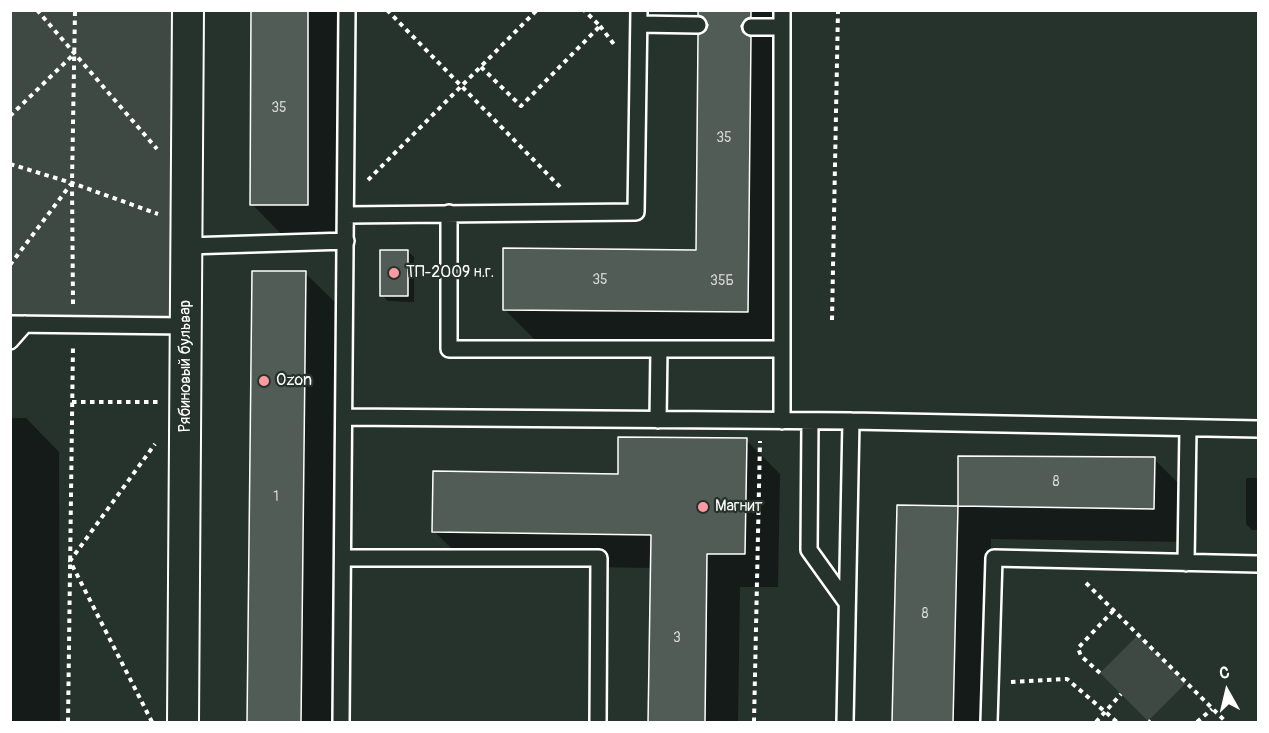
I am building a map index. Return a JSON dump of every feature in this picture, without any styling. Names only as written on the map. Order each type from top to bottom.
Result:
[{"type":"street","name":"Рябиновый бульвар","points":[[183,723],[188,10]]},
{"type":"lane","points":[[341,723],[347,10]]},
{"type":"lane","points":[[782,10],[782,421]]},
{"type":"lane","points":[[346,208],[449,213],[636,212],[639,17],[698,25]]},
{"type":"lane","points":[[751,27],[782,27]]},
{"type":"lane","points":[[449,213],[449,349],[782,349]]},
{"type":"lane","points":[[187,235],[346,241]]},
{"type":"lane","points":[[10,340],[18,324],[186,326]]},
{"type":"lane","points":[[658,420],[659,349]]},
{"type":"lane","points":[[344,417],[851,421],[1258,429]]},
{"type":"lane","points":[[810,421],[809,550],[847,603]]},
{"type":"lane","points":[[845,723],[851,421]]},
{"type":"lane","points":[[1186,563],[1188,428]]},
{"type":"lane","points":[[343,558],[599,558],[598,723]]},
{"type":"lane","points":[[988,723],[994,558],[1258,564]]},
{"type":"path","points":[[37,10],[157,149]]},
{"type":"path","points":[[68,723],[75,10]]},
{"type":"path","points":[[387,10],[585,213]]},
{"type":"path","points":[[346,208],[537,10]]},
{"type":"path","points":[[481,67],[521,106],[600,26],[584,10]]},
{"type":"path","points":[[832,320],[838,10]]},
{"type":"path","points":[[10,116],[74,54]]},
{"type":"path","points":[[10,164],[72,183],[187,235]]},
{"type":"path","points":[[10,265],[72,183]]},
{"type":"path","points":[[72,402],[185,402]]},
{"type":"path","points":[[754,723],[760,421]]},
{"type":"path","points":[[70,561],[158,439]]},
{"type":"path","points":[[1064,560],[1226,723]]},
{"type":"path","points":[[70,561],[152,723]]},
{"type":"path","points":[[1100,673],[1081,656],[1078,648],[1113,610]]},
{"type":"path","points":[[990,683],[1067,679],[1117,723]]},
{"type":"path","points":[[1096,723],[1121,694]]},
{"type":"path","points":[[1197,723],[1212,708]]},
{"type":"shaded area","points":[[11,11],[188,11],[186,326],[11,324]]},
{"type":"shaded area","points":[[1138,635],[1186,683],[1148,721],[1100,673]]},
{"type":"building","points":[[251,10],[308,10],[308,205],[250,205]]},
{"type":"building","points":[[698,10],[751,10],[751,17],[746,19],[741,26],[743,32],[751,37],[748,312],[503,310],[503,248],[696,250],[698,35],[706,30],[708,25],[703,17],[698,15]]},
{"type":"building","name":"ТП-2009 н.г.","points":[[380,250],[408,250],[408,296],[380,296]]},
{"type":"building","points":[[252,271],[306,271],[301,723],[247,723]]},
{"type":"building","points":[[618,437],[747,438],[745,554],[707,554],[705,723],[648,723],[651,535],[432,532],[433,471],[618,474]]},
{"type":"building","points":[[958,456],[1155,457],[1154,509],[958,506]]},
{"type":"building","points":[[897,505],[958,506],[953,723],[892,723]]},
{"type":"place","name":"ТП-2009 н.г.","points":[[394,273]]},
{"type":"place","name":"Ozon","points":[[264,381]]},
{"type":"place","name":"Магнит","points":[[703,507]]}]
